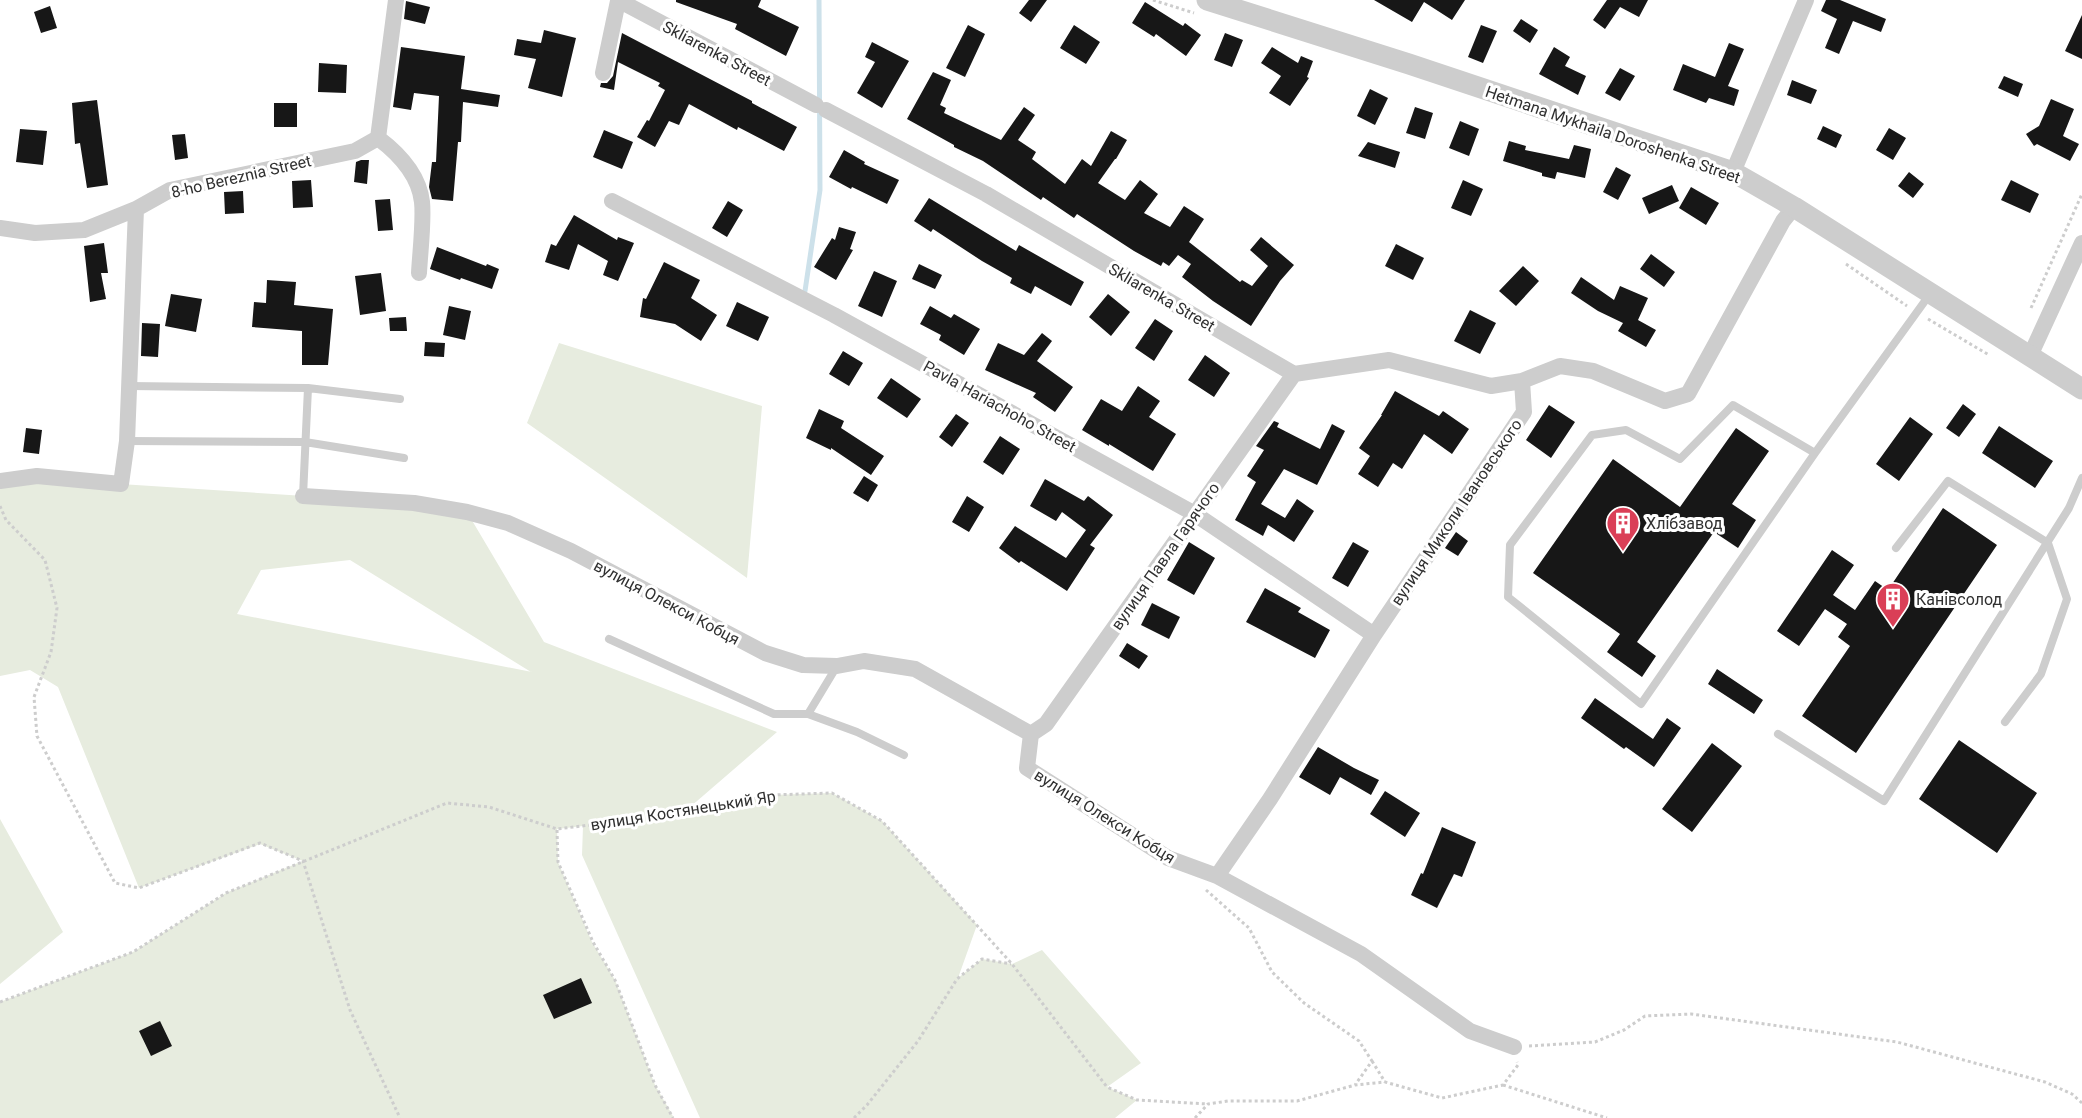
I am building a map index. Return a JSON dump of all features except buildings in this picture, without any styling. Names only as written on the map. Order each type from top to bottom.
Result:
[{"type":"street","points":[[396,0],[378,138],[395,151],[414,176],[422,201],[419,273]]},
{"type":"street","points":[[603,73],[618,0]]},
{"type":"street","name":"Skliarenka Street","points":[[618,0],[986,194],[1294,374]]},
{"type":"street","points":[[1733,172],[1806,0]]},
{"type":"street","name":"Hetmana Mykhaila Doroshenka Street","points":[[1202,7],[1409,64],[1733,172],[1794,207],[2082,389]]},
{"type":"street","name":"8-ho Bereznia Street","points":[[0,228],[34,233],[84,230],[136,210],[170,190],[355,151],[378,138]]},
{"type":"street","name":"Pavla Hariachoho Street","points":[[612,201],[834,315],[1195,514],[1374,635]]},
{"type":"street","points":[[1294,374],[1389,360],[1491,386],[1522,381],[1560,366],[1593,371],[1665,401],[1688,394],[1783,221],[1794,207]]},
{"type":"street","points":[[0,481],[37,476],[121,484],[127,441],[136,210]]},
{"type":"street","points":[[2030,356],[2082,243]]},
{"type":"street","name":"вулиця Павла Гарячого","points":[[1031,734],[1046,724],[1294,374]]},
{"type":"street","name":"вулиця Миколи Івановського","points":[[1217,876],[1270,799],[1374,635],[1524,412],[1522,381]]},
{"type":"street","name":"вулиця Олекси Кобця","points":[[303,496],[414,503],[467,512],[508,523],[571,551],[765,653],[803,665],[837,666],[864,661],[915,669],[1031,734],[1027,768],[1168,858],[1217,876],[1361,954],[1470,1031],[1514,1047]]},
{"type":"lane","points":[[1815,453],[1733,405],[1680,459],[1626,430],[1592,435],[1510,545],[1508,597],[1641,704],[1815,453],[1930,294]]},
{"type":"lane","points":[[129,386],[309,388],[400,399]]},
{"type":"lane","points":[[303,496],[309,388]]},
{"type":"lane","points":[[127,441],[305,442],[404,458]]},
{"type":"lane","points":[[1778,734],[1884,801],[2048,543],[2069,508],[2082,478]]},
{"type":"lane","points":[[1896,548],[1948,481],[2048,543],[2067,599],[2041,674],[2005,722]]},
{"type":"lane","points":[[609,639],[774,714],[808,714],[857,732],[904,755]]},
{"type":"lane","points":[[808,714],[837,666]]},
{"type":"path","points":[[1154,0],[1202,7]]},
{"type":"path","points":[[2031,308],[2082,194]]},
{"type":"path","points":[[1840,260],[1917,313],[1989,355]]},
{"type":"path","points":[[0,506],[6,520],[45,560],[57,608],[51,652],[34,697],[37,736],[115,883],[139,888],[260,843],[303,861],[350,1010],[400,1118]]},
{"type":"path","name":"вулиця Костянецький Яр","points":[[0,1002],[134,952],[226,893],[447,803],[489,807],[557,829],[681,814],[771,795],[832,793],[882,821],[1012,964],[1107,1087],[1137,1100],[1208,1104]]},
{"type":"path","points":[[557,829],[558,862],[592,942],[615,980],[656,1085],[673,1118]]},
{"type":"path","points":[[1204,889],[1249,928],[1272,972],[1304,1003],[1359,1041],[1385,1082]]},
{"type":"path","points":[[854,1118],[918,1041],[957,979],[982,959],[1012,964]]},
{"type":"path","points":[[1503,1085],[1518,1065],[1514,1047],[1595,1042],[1624,1030],[1645,1016],[1691,1014],[1897,1042],[2045,1082],[2072,1094],[2082,1103]]},
{"type":"path","points":[[1355,1085],[1372,1061]]},
{"type":"path","points":[[1195,1118],[1208,1104],[1228,1101],[1297,1101],[1355,1085],[1385,1082],[1442,1098],[1503,1085],[1607,1118]]},
{"type":"shaded area","points":[[559,343],[762,406],[747,578],[527,423]]},
{"type":"shaded area","points":[[0,481],[105,483],[414,503],[467,512],[544,642],[777,732],[682,814],[771,795],[832,793],[882,821],[977,925],[958,978],[982,959],[1012,964],[1042,950],[1141,1063],[1107,1087],[1137,1100],[1115,1118],[700,1118],[582,855],[583,826],[557,829],[558,862],[592,942],[615,980],[655,1085],[674,1118],[0,1118],[0,1002],[133,952],[226,893],[303,861],[260,844],[139,888],[58,687],[30,670],[0,676]],"holes":[[[350,560],[531,672],[237,614],[261,570]]]},
{"type":"shaded area","points":[[0,819],[63,932],[0,984]]},
{"type":"waterway","points":[[805,291],[820,190],[819,0]]},
{"type":"place","name":"Хлібзавод","points":[[1623,552]]},
{"type":"place","name":"Канівсолод","points":[[1893,628]]}]
